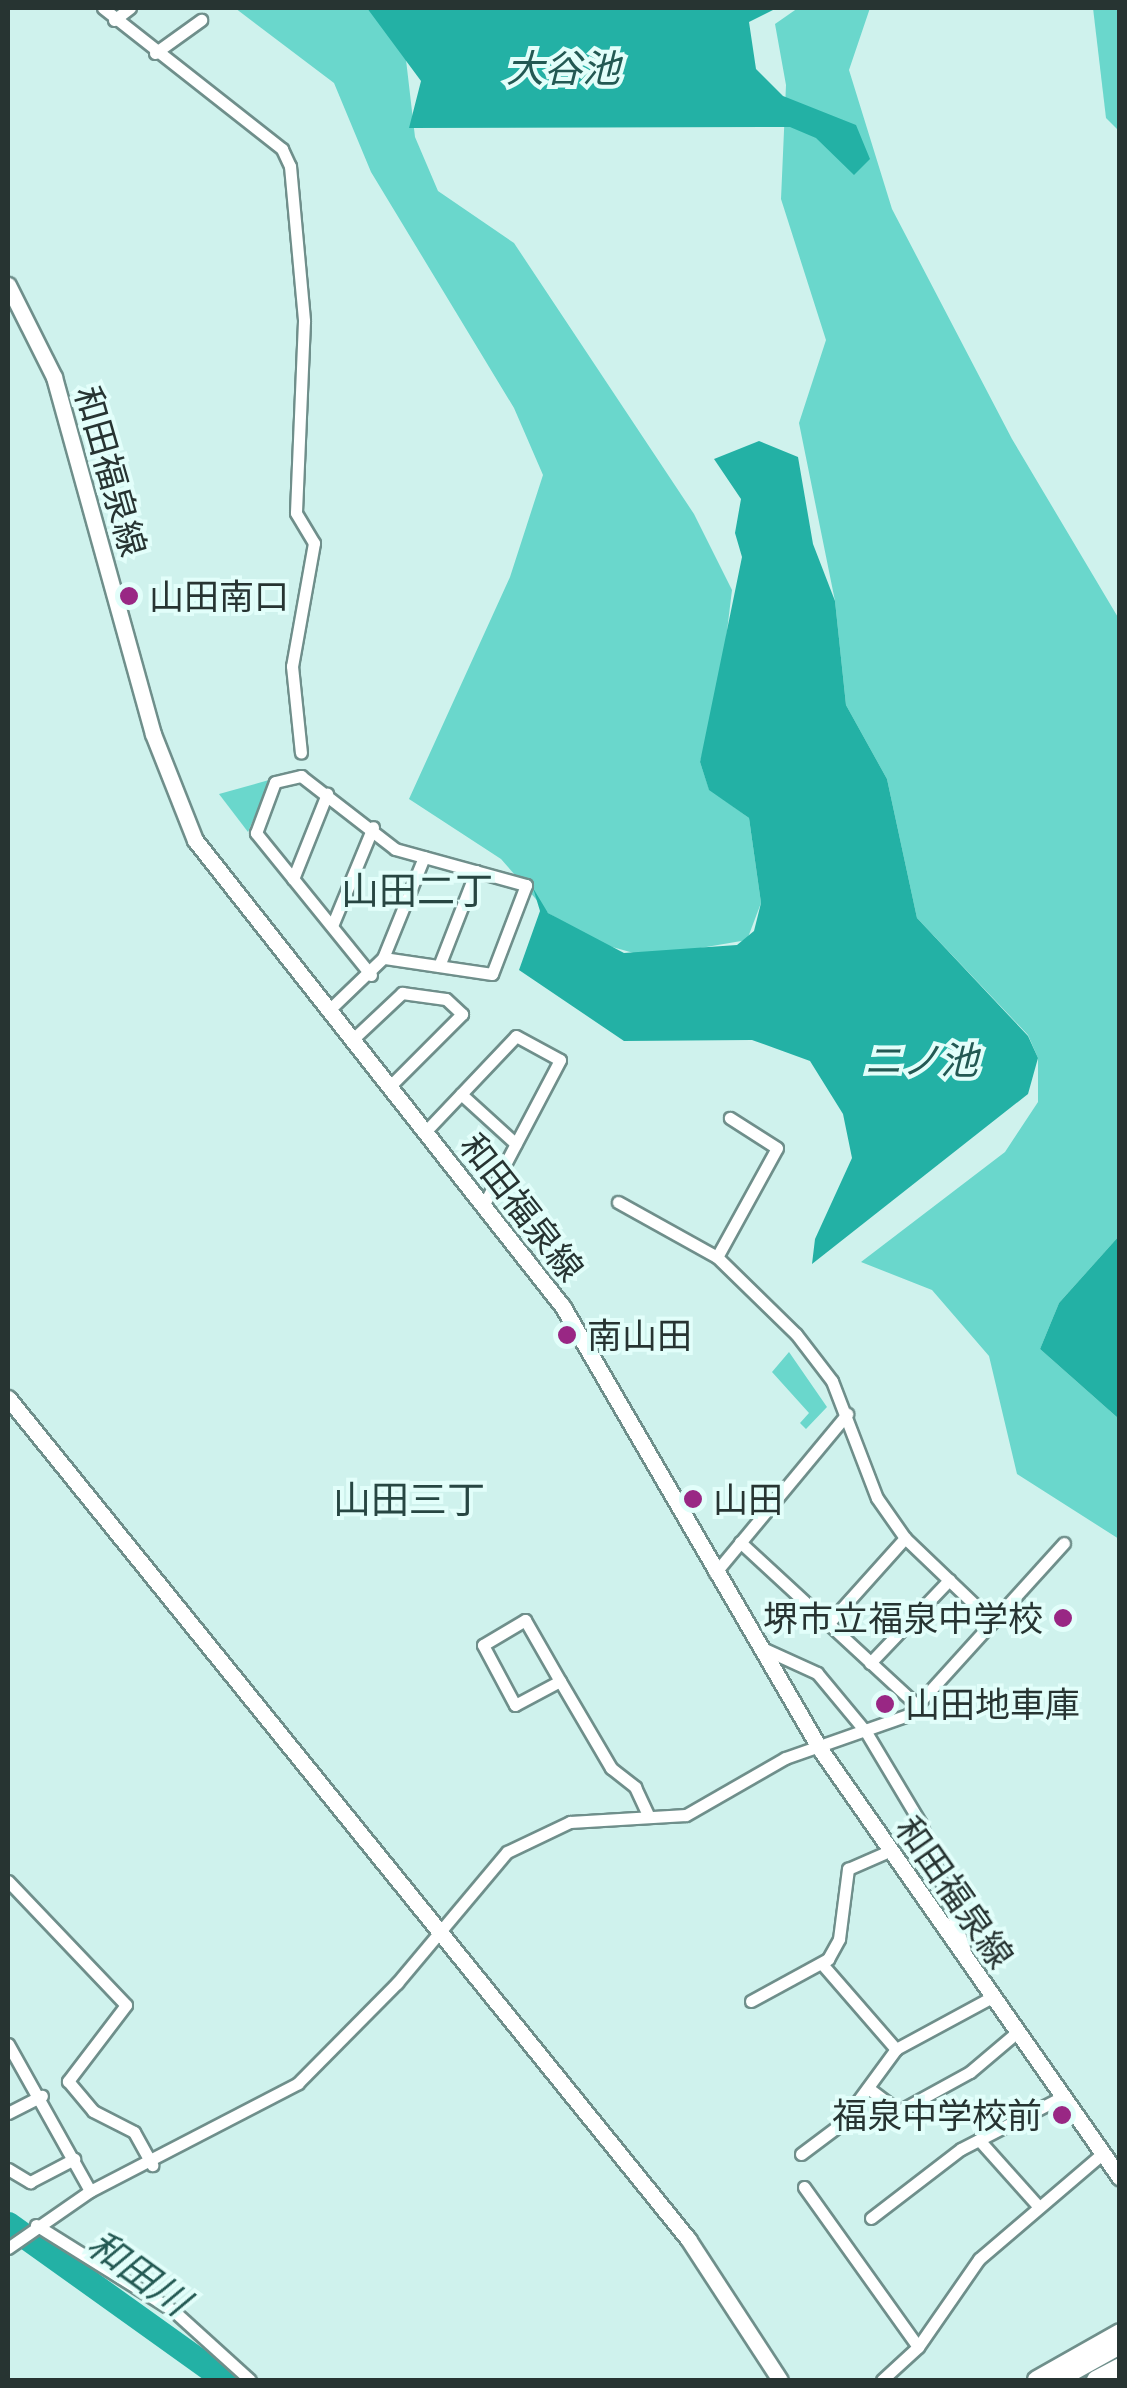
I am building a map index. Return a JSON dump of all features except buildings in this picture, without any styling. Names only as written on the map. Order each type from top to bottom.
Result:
[{"type":"main road","name":"和田福泉線","points":[[8,286],[54,377],[179,808],[218,870],[569,1317],[756,1646],[820,1749],[1016,2033],[1113,2164]]},
{"type":"main road","points":[[8,1398],[688,2239],[780,2380]]},
{"type":"main road","points":[[1037,2380],[1120,2333]]},
{"type":"main road","points":[[1057,2380],[1120,2345]]},
{"type":"main road","points":[[1096,2380],[1120,2367]]},
{"type":"street","points":[[103,8],[155,53],[282,149],[290,166],[304,321],[296,513],[314,542],[292,666],[301,753]]},
{"type":"street","points":[[114,20],[130,8]]},
{"type":"street","points":[[155,53],[201,20]]},
{"type":"street","points":[[371,975],[256,833],[275,782],[301,776],[396,848],[526,885],[492,974],[383,958]]},
{"type":"street","points":[[293,878],[327,794]]},
{"type":"street","points":[[332,926],[373,827]]},
{"type":"street","points":[[329,1010],[371,975],[383,958],[424,856]]},
{"type":"street","points":[[439,966],[476,872]]},
{"type":"street","points":[[352,1040],[402,993],[446,999],[462,1014],[389,1087]]},
{"type":"street","points":[[424,1132],[516,1036],[560,1060],[483,1206]]},
{"type":"street","points":[[461,1094],[516,1144]]},
{"type":"street","points":[[717,1257],[777,1148],[730,1118]]},
{"type":"street","points":[[618,1202],[717,1257],[796,1334],[847,1414],[876,1498],[905,1538],[992,1622]]},
{"type":"street","points":[[714,1573],[847,1414]]},
{"type":"street","points":[[828,1626],[905,1538]]},
{"type":"street","points":[[740,1542],[918,1706]]},
{"type":"street","points":[[8,2248],[90,2191],[152,2165],[298,2082],[507,1852],[548,1828],[686,1814],[785,1758],[866,1732],[918,1706],[1064,1543]]},
{"type":"street","points":[[870,1663],[949,1580]]},
{"type":"street","points":[[560,1681],[516,1705],[483,1645],[525,1620],[648,1815]]},
{"type":"street","points":[[756,1646],[817,1673],[866,1732],[921,1824],[970,1967]]},
{"type":"street","points":[[751,2002],[822,1964],[839,1939],[848,1870],[889,1851]]},
{"type":"street","points":[[8,1881],[126,2005],[68,2081],[93,2111],[134,2132],[152,2165]]},
{"type":"street","points":[[822,1964],[896,2048]]},
{"type":"street","points":[[801,2154],[841,2124],[896,2048],[992,1997]]},
{"type":"street","points":[[868,2088],[899,2111],[970,2072],[1016,2033]]},
{"type":"street","points":[[8,2044],[42,2096],[90,2191]]},
{"type":"street","points":[[8,2113],[42,2096]]},
{"type":"street","points":[[872,2218],[979,2140],[1062,2097]]},
{"type":"street","points":[[979,2140],[1038,2206]]},
{"type":"street","points":[[8,2168],[30,2182],[74,2160]]},
{"type":"street","points":[[882,2380],[918,2347],[979,2259],[1038,2206],[1113,2164]]},
{"type":"street","points":[[804,2187],[918,2347]]},
{"type":"street","points":[[34,2228],[175,2312],[250,2380]]},
{"type":"shaded area","points":[[235,8],[368,8],[405,51],[415,137],[438,191],[514,243],[694,514],[732,590],[719,697],[700,762],[709,789],[749,818],[761,903],[747,940],[648,957],[598,943],[548,913],[501,859],[409,799],[510,577],[543,475],[514,408],[371,172],[334,83]]},
{"type":"shaded area","points":[[798,8],[870,8],[849,70],[892,209],[1012,439],[1119,619],[1119,1236],[1059,1303],[1040,1349],[1119,1419],[1119,1539],[1017,1474],[989,1356],[932,1290],[861,1262],[1005,1152],[1038,1102],[1038,1058],[1028,1035],[917,918],[887,779],[846,705],[835,601],[799,423],[826,340],[781,199],[786,85],[775,24]]},
{"type":"shaded area","points":[[1093,8],[1119,8],[1119,131],[1106,118]]},
{"type":"shaded area","points":[[269,780],[260,804],[248,832],[219,794]]},
{"type":"shaded area","points":[[789,1352],[827,1407],[806,1429],[800,1423],[809,1413],[772,1372]]},
{"type":"water","name":"大谷池","points":[[367,8],[777,8],[749,22],[756,69],[783,96],[856,125],[870,159],[854,175],[816,138],[790,127],[409,128],[421,81]]},
{"type":"water","name":"ニノ池","points":[[759,441],[798,457],[813,544],[835,601],[846,705],[887,779],[917,918],[1028,1036],[1038,1058],[1028,1094],[812,1264],[815,1239],[852,1158],[843,1114],[810,1061],[752,1040],[624,1041],[519,970],[540,911],[533,888],[548,913],[624,953],[737,945],[754,931],[761,903],[749,818],[709,790],[700,762],[742,557],[735,533],[741,499],[714,459]]},
{"type":"water","points":[[1119,1236],[1119,1419],[1040,1349],[1059,1303]]},
{"type":"waterway","name":"和田川","points":[[8,2224],[226,2380]]},
{"type":"place","name":"山田南口","points":[[129,596]]},
{"type":"place","name":"南山田","points":[[567,1335]]},
{"type":"place","name":"山田","points":[[693,1499]]},
{"type":"place","name":"堺市立福泉中学校","points":[[1063,1618]]},
{"type":"place","name":"山田地車庫","points":[[885,1704]]},
{"type":"place","name":"福泉中学校前","points":[[1062,2115]]},
{"type":"district","name":"山田二丁","points":[[417,890]]},
{"type":"district","name":"山田三丁","points":[[409,1499]]}]
